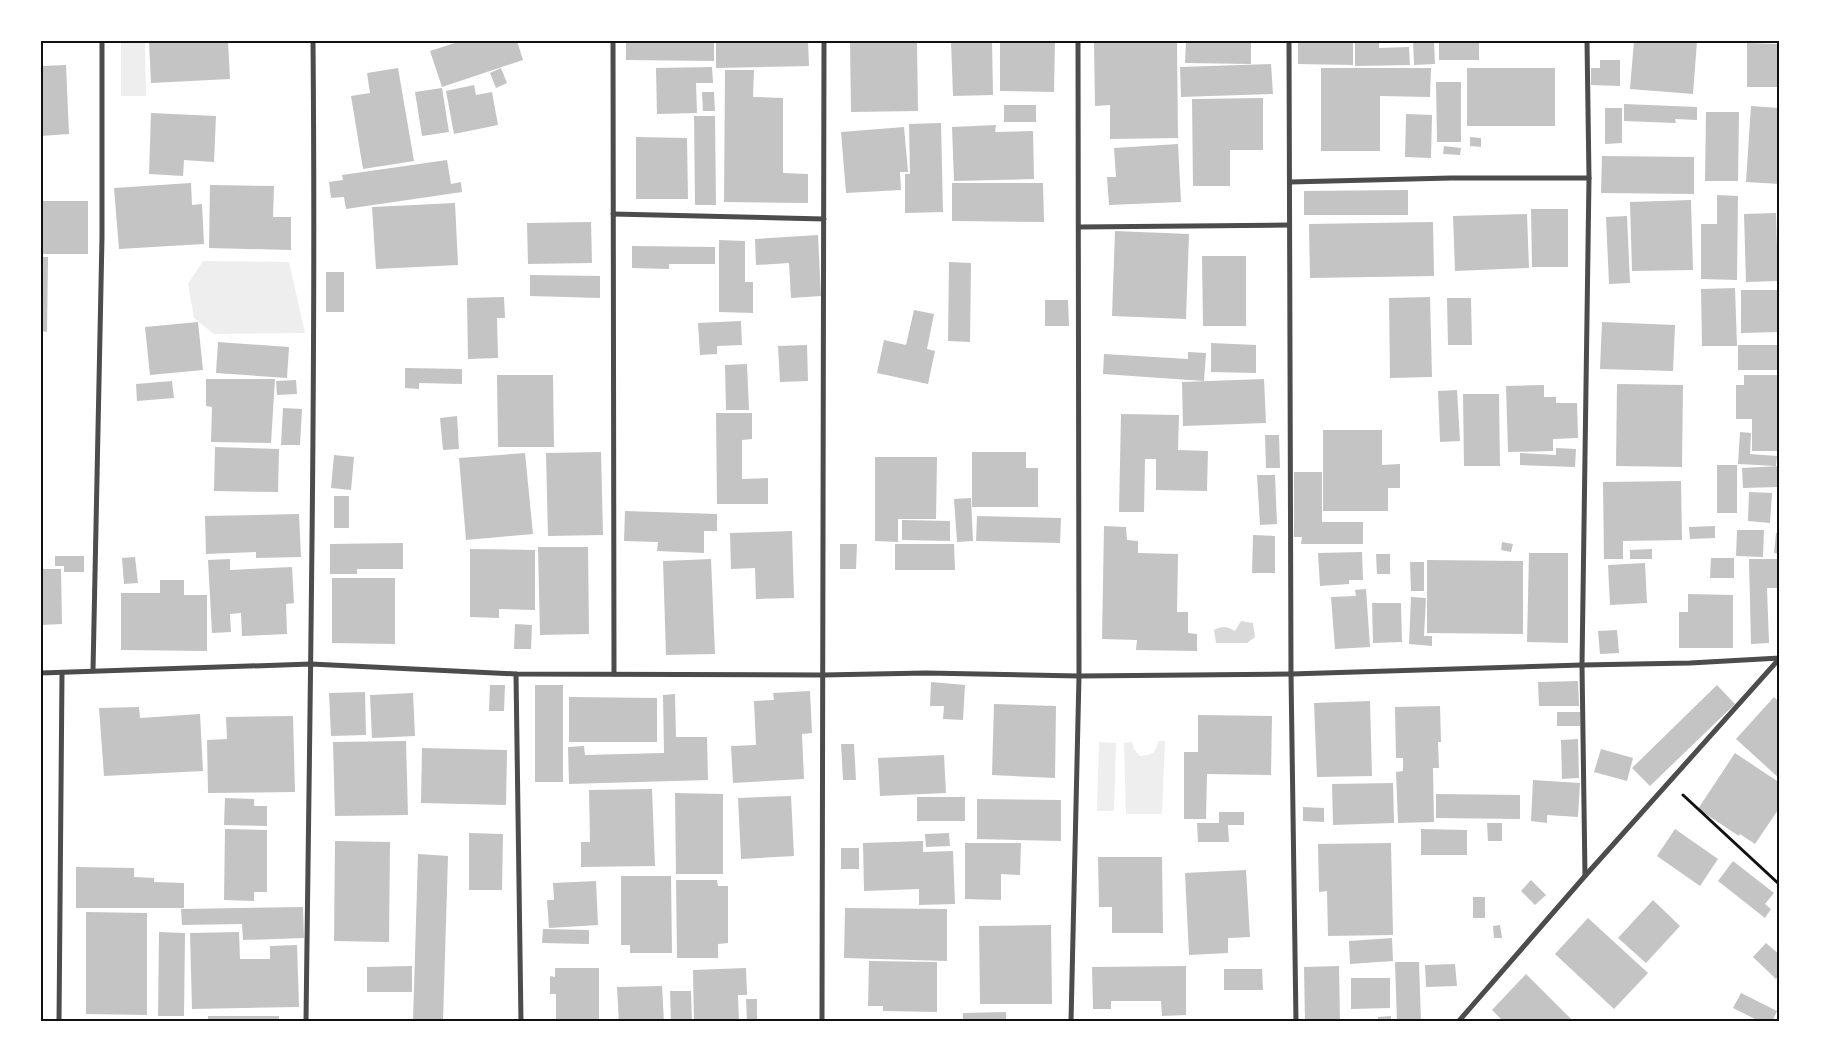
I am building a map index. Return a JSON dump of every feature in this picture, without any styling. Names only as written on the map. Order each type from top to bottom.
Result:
[{"type":"street","points":[[93,671],[102,237],[102,41]]},
{"type":"street","points":[[306,1022],[314,147],[313,41]]},
{"type":"street","points":[[613,41],[614,674]]},
{"type":"street","points":[[822,1022],[824,41]]},
{"type":"street","points":[[1071,1022],[1079,676],[1078,41]]},
{"type":"street","points":[[1288,41],[1291,674],[1296,1022]]},
{"type":"street","points":[[1585,876],[1582,665],[1589,178],[1587,41]]},
{"type":"street","points":[[1290,182],[1589,178]]},
{"type":"street","points":[[613,214],[824,219]]},
{"type":"street","points":[[1079,227],[1289,224]]},
{"type":"street","points":[[41,673],[310,664],[516,674],[823,675],[926,673],[1079,676],[1291,674],[1690,663],[1780,658]]},
{"type":"street","points":[[1458,1022],[1585,876],[1780,658]]},
{"type":"street","points":[[59,1022],[62,673]]},
{"type":"street","points":[[516,674],[521,1022]]},
{"type":"path","points":[[1670,782],[1780,885]]},
{"type":"shaded area","points":[[121,41],[145,41],[146,96],[121,96]]},
{"type":"shaded area","points":[[203,261],[289,262],[305,333],[214,334],[194,318],[188,284]]},
{"type":"shaded area","points":[[1241,621],[1253,623],[1255,637],[1247,643],[1216,643],[1214,630],[1224,627],[1235,631]]},
{"type":"shaded area","points":[[1158,741],[1165,741],[1162,814],[1126,814],[1124,743],[1132,742],[1134,749],[1140,756],[1153,753]]},
{"type":"shaded area","points":[[1099,742],[1116,743],[1114,811],[1097,811]]},
{"type":"building","points":[[149,41],[228,41],[230,79],[151,83]]},
{"type":"building","points":[[461,41],[517,41],[523,60],[442,87],[430,51]]},
{"type":"building","points":[[626,41],[714,41],[714,61],[626,60]]},
{"type":"building","points":[[716,41],[808,41],[809,66],[716,68]]},
{"type":"building","points":[[850,41],[917,41],[918,111],[851,112]]},
{"type":"building","points":[[951,41],[992,41],[993,95],[953,96]]},
{"type":"building","points":[[1000,41],[1055,41],[1054,92],[1000,91]]},
{"type":"building","points":[[1113,41],[1177,41],[1178,138],[1110,139],[1110,105],[1095,106],[1094,43],[1113,43]]},
{"type":"building","points":[[1186,41],[1251,41],[1251,64],[1185,63]]},
{"type":"building","points":[[1298,41],[1353,41],[1353,65],[1298,64]]},
{"type":"building","points":[[1355,41],[1379,41],[1379,48],[1409,47],[1410,65],[1355,66]]},
{"type":"building","points":[[1413,41],[1434,41],[1435,64],[1414,65]]},
{"type":"building","points":[[1439,41],[1479,41],[1479,60],[1439,60]]},
{"type":"building","points":[[1634,41],[1697,41],[1693,94],[1630,89]]},
{"type":"building","points":[[1747,43],[1780,44],[1780,87],[1747,87]]},
{"type":"building","points":[[1600,60],[1620,60],[1620,86],[1591,85],[1591,68],[1600,68]]},
{"type":"building","points":[[1271,64],[1273,94],[1181,97],[1180,67]]},
{"type":"building","points":[[66,65],[69,134],[41,136],[41,66]]},
{"type":"building","points":[[712,67],[713,83],[696,83],[697,113],[657,114],[656,68]]},
{"type":"building","points":[[398,68],[414,161],[363,169],[351,96],[370,93],[367,73]]},
{"type":"building","points":[[501,68],[507,83],[496,88],[490,73]]},
{"type":"building","points":[[1321,68],[1431,68],[1430,97],[1380,96],[1380,151],[1321,151]]},
{"type":"building","points":[[1467,68],[1555,68],[1555,126],[1467,126]]},
{"type":"building","points":[[725,70],[754,70],[753,97],[783,98],[783,173],[808,174],[808,203],[724,202]]},
{"type":"building","points":[[1436,82],[1461,82],[1461,142],[1437,142]]},
{"type":"building","points":[[474,85],[476,95],[492,92],[498,125],[454,134],[446,91]]},
{"type":"building","points":[[442,88],[449,132],[422,136],[415,92]]},
{"type":"building","points":[[702,92],[714,92],[715,111],[703,111]]},
{"type":"building","points":[[1263,98],[1263,150],[1230,150],[1230,186],[1193,186],[1192,99]]},
{"type":"building","points":[[1624,104],[1697,107],[1697,120],[1675,119],[1676,123],[1624,121]]},
{"type":"building","points":[[1004,105],[1036,105],[1036,122],[1004,122]]},
{"type":"building","points":[[1751,106],[1780,108],[1780,184],[1746,182]]},
{"type":"building","points":[[1605,108],[1622,108],[1622,143],[1605,144]]},
{"type":"building","points":[[1706,112],[1739,112],[1738,181],[1705,181]]},
{"type":"building","points":[[151,113],[216,116],[214,162],[184,160],[183,176],[149,174]]},
{"type":"building","points":[[1406,114],[1432,115],[1431,158],[1405,157]]},
{"type":"building","points":[[694,116],[715,116],[716,205],[695,205]]},
{"type":"building","points":[[941,123],[943,212],[905,213],[905,174],[910,174],[909,124]]},
{"type":"building","points":[[996,125],[995,132],[1033,131],[1034,179],[954,181],[952,127]]},
{"type":"building","points":[[904,127],[908,172],[900,172],[901,190],[846,193],[841,132]]},
{"type":"building","points":[[636,137],[687,138],[688,199],[636,199]]},
{"type":"building","points":[[1470,137],[1481,138],[1481,147],[1470,146]]},
{"type":"building","points":[[1178,144],[1181,202],[1109,205],[1107,177],[1116,177],[1114,148]]},
{"type":"building","points":[[1444,146],[1461,148],[1460,155],[1443,154]]},
{"type":"building","points":[[1602,156],[1694,157],[1694,194],[1601,193]]},
{"type":"building","points":[[447,160],[451,184],[461,182],[462,192],[346,209],[344,197],[331,198],[329,182],[343,180],[342,175]]},
{"type":"building","points":[[191,183],[192,205],[202,204],[204,244],[119,249],[114,188]]},
{"type":"building","points":[[952,183],[1043,183],[1044,222],[952,221]]},
{"type":"building","points":[[210,185],[274,186],[273,217],[291,217],[291,250],[209,248]]},
{"type":"building","points":[[1408,190],[1408,215],[1304,215],[1304,191]]},
{"type":"building","points":[[1717,195],[1738,196],[1737,280],[1701,279],[1701,224],[1717,224]]},
{"type":"building","points":[[1691,200],[1693,270],[1632,271],[1630,202]]},
{"type":"building","points":[[41,201],[88,201],[88,254],[41,254]]},
{"type":"building","points":[[455,203],[458,265],[376,269],[372,207]]},
{"type":"building","points":[[1531,209],[1568,209],[1568,267],[1532,267]]},
{"type":"building","points":[[1776,213],[1778,281],[1746,282],[1744,214]]},
{"type":"building","points":[[1527,214],[1529,268],[1455,271],[1453,216]]},
{"type":"building","points":[[1627,216],[1630,283],[1609,284],[1606,217]]},
{"type":"building","points":[[591,222],[592,263],[528,264],[527,223]]},
{"type":"building","points":[[1433,222],[1434,276],[1310,278],[1309,224]]},
{"type":"building","points":[[1115,231],[1189,234],[1186,319],[1112,316]]},
{"type":"building","points":[[818,235],[821,296],[791,298],[789,263],[756,265],[755,239]]},
{"type":"building","points":[[719,240],[745,241],[745,282],[753,282],[753,313],[719,312]]},
{"type":"building","points":[[632,246],[715,247],[715,264],[669,264],[669,269],[632,268]]},
{"type":"building","points":[[1202,256],[1246,256],[1246,326],[1203,326]]},
{"type":"building","points":[[41,257],[48,257],[47,332],[41,331]]},
{"type":"building","points":[[949,262],[971,263],[970,342],[948,341]]},
{"type":"building","points":[[326,272],[344,272],[344,312],[326,312]]},
{"type":"building","points":[[530,275],[600,276],[600,298],[530,296]]},
{"type":"building","points":[[1735,288],[1737,346],[1702,346],[1701,289]]},
{"type":"building","points":[[1741,290],[1780,290],[1780,332],[1741,333]]},
{"type":"building","points":[[504,297],[505,318],[497,318],[498,358],[468,359],[467,298]]},
{"type":"building","points":[[1430,297],[1432,377],[1390,378],[1389,298]]},
{"type":"building","points":[[1447,298],[1471,298],[1472,345],[1448,345]]},
{"type":"building","points":[[1045,300],[1068,300],[1069,326],[1045,326]]},
{"type":"building","points":[[914,310],[934,314],[927,349],[935,351],[928,384],[877,373],[884,340],[906,345]]},
{"type":"building","points":[[741,321],[742,345],[717,346],[717,354],[700,355],[698,323]]},
{"type":"building","points":[[198,322],[203,370],[150,375],[145,327]]},
{"type":"building","points":[[1602,322],[1675,325],[1673,371],[1600,369]]},
{"type":"building","points":[[218,342],[289,347],[287,378],[216,373]]},
{"type":"building","points":[[1211,343],[1256,345],[1256,373],[1211,372]]},
{"type":"building","points":[[807,345],[808,381],[780,382],[778,346]]},
{"type":"building","points":[[1738,345],[1780,345],[1780,370],[1738,370]]},
{"type":"building","points":[[1188,352],[1206,353],[1204,381],[1103,374],[1104,354],[1188,359]]},
{"type":"building","points":[[747,364],[749,410],[726,410],[725,365]]},
{"type":"building","points":[[405,368],[462,369],[462,384],[419,383],[419,389],[405,388]]},
{"type":"building","points":[[497,375],[553,375],[554,447],[498,447]]},
{"type":"building","points":[[1744,375],[1780,375],[1780,451],[1752,451],[1752,419],[1736,419],[1736,385],[1744,385]]},
{"type":"building","points":[[206,379],[275,379],[271,443],[211,442],[212,407],[206,406]]},
{"type":"building","points":[[1264,379],[1266,423],[1183,426],[1182,382]]},
{"type":"building","points":[[296,380],[297,394],[277,395],[276,381]]},
{"type":"building","points":[[172,381],[174,398],[137,401],[136,384]]},
{"type":"building","points":[[1617,384],[1683,385],[1682,467],[1616,466]]},
{"type":"building","points":[[1544,385],[1544,397],[1556,397],[1556,403],[1577,403],[1578,438],[1553,439],[1553,451],[1508,452],[1506,386]]},
{"type":"building","points":[[1457,390],[1460,441],[1440,442],[1438,391]]},
{"type":"building","points":[[1463,394],[1499,394],[1500,466],[1464,466]]},
{"type":"building","points":[[283,408],[302,409],[300,445],[281,445]]},
{"type":"building","points":[[716,413],[752,413],[752,439],[742,440],[742,479],[768,478],[768,504],[717,504]]},
{"type":"building","points":[[1121,414],[1179,415],[1178,450],[1208,451],[1207,491],[1156,490],[1156,459],[1145,459],[1144,512],[1119,512]]},
{"type":"building","points":[[457,416],[459,449],[443,450],[440,418]]},
{"type":"building","points":[[1323,430],[1382,430],[1382,465],[1400,464],[1400,488],[1388,488],[1388,511],[1323,511]]},
{"type":"building","points":[[1740,432],[1751,433],[1750,454],[1777,456],[1776,466],[1738,464]]},
{"type":"building","points":[[1265,435],[1279,435],[1280,468],[1266,468]]},
{"type":"building","points":[[215,447],[279,449],[278,492],[214,491]]},
{"type":"building","points":[[1556,448],[1576,449],[1575,467],[1520,465],[1520,453],[1556,455]]},
{"type":"building","points":[[601,452],[603,535],[548,536],[546,453]]},
{"type":"building","points":[[972,452],[1026,452],[1026,468],[1038,468],[1038,507],[972,507]]},
{"type":"building","points":[[525,453],[533,534],[466,540],[459,458]]},
{"type":"building","points":[[334,455],[354,457],[351,490],[331,488]]},
{"type":"building","points":[[875,457],[937,457],[936,519],[898,519],[898,542],[875,541]]},
{"type":"building","points":[[1717,465],[1737,465],[1737,513],[1717,513]]},
{"type":"building","points":[[1780,466],[1780,487],[1743,488],[1742,468]]},
{"type":"building","points":[[1294,472],[1322,472],[1322,522],[1363,522],[1363,544],[1301,544],[1302,537],[1294,537]]},
{"type":"building","points":[[1257,475],[1275,475],[1277,524],[1260,525]]},
{"type":"building","points":[[1681,481],[1682,540],[1623,541],[1623,559],[1604,559],[1603,482]]},
{"type":"building","points":[[1749,492],[1772,493],[1770,523],[1748,521]]},
{"type":"building","points":[[334,496],[349,496],[349,528],[334,528]]},
{"type":"building","points":[[971,498],[973,541],[957,542],[954,499]]},
{"type":"building","points":[[625,511],[717,514],[717,531],[704,531],[704,553],[657,551],[658,542],[624,541]]},
{"type":"building","points":[[299,514],[301,557],[256,558],[256,552],[206,554],[205,516]]},
{"type":"building","points":[[977,516],[1061,518],[1060,543],[976,541]]},
{"type":"building","points":[[902,520],[950,521],[950,541],[902,540]]},
{"type":"building","points":[[1104,526],[1126,527],[1127,540],[1138,541],[1138,553],[1178,554],[1177,612],[1188,612],[1188,633],[1197,634],[1197,651],[1136,650],[1137,640],[1102,639]]},
{"type":"building","points":[[1715,526],[1715,538],[1690,539],[1689,527]]},
{"type":"building","points":[[1737,530],[1764,530],[1763,557],[1736,556]]},
{"type":"building","points":[[792,531],[794,598],[756,599],[755,568],[731,569],[730,533]]},
{"type":"building","points":[[1776,533],[1780,533],[1780,554],[1774,553]]},
{"type":"building","points":[[1253,535],[1275,536],[1275,573],[1252,573]]},
{"type":"building","points":[[1502,542],[1513,544],[1511,552],[1501,550]]},
{"type":"building","points":[[403,543],[403,569],[357,569],[357,574],[330,574],[330,544]]},
{"type":"building","points":[[840,544],[857,544],[856,569],[840,569]]},
{"type":"building","points":[[895,544],[954,544],[955,570],[895,570]]},
{"type":"building","points":[[538,547],[588,547],[589,634],[540,635]]},
{"type":"building","points":[[470,549],[535,550],[535,610],[499,609],[499,618],[470,617]]},
{"type":"building","points":[[1652,549],[1652,559],[1630,559],[1630,550]]},
{"type":"building","points":[[1362,552],[1363,580],[1349,580],[1349,584],[1320,586],[1318,553]]},
{"type":"building","points":[[1529,553],[1568,553],[1568,643],[1527,642]]},
{"type":"building","points":[[1376,554],[1390,554],[1390,574],[1377,574]]},
{"type":"building","points":[[55,556],[84,556],[84,572],[64,572],[64,566],[55,566]]},
{"type":"building","points":[[135,557],[138,583],[124,584],[122,558]]},
{"type":"building","points":[[1711,558],[1734,558],[1734,578],[1710,578]]},
{"type":"building","points":[[230,559],[230,570],[292,567],[294,603],[286,604],[287,634],[242,636],[241,613],[230,614],[231,632],[212,633],[208,560]]},
{"type":"building","points":[[711,559],[715,654],[666,655],[663,561]]},
{"type":"building","points":[[1749,559],[1780,559],[1780,588],[1767,588],[1769,643],[1751,644]]},
{"type":"building","points":[[1427,560],[1523,561],[1523,634],[1427,633]]},
{"type":"building","points":[[1410,562],[1424,562],[1424,591],[1411,591]]},
{"type":"building","points":[[1645,563],[1647,603],[1610,605],[1608,565]]},
{"type":"building","points":[[41,569],[61,569],[62,624],[41,625]]},
{"type":"building","points":[[332,578],[395,578],[395,644],[332,643]]},
{"type":"building","points":[[160,580],[184,580],[184,595],[207,595],[207,651],[121,650],[121,593],[160,593]]},
{"type":"building","points":[[1366,589],[1370,647],[1335,649],[1331,597],[1356,596],[1355,590]]},
{"type":"building","points":[[1688,594],[1733,595],[1733,648],[1679,648],[1679,612],[1688,612]]},
{"type":"building","points":[[1411,597],[1426,598],[1424,636],[1432,636],[1432,646],[1409,644]]},
{"type":"building","points":[[1372,603],[1401,603],[1402,642],[1373,643]]},
{"type":"building","points":[[515,624],[532,625],[531,649],[514,649]]},
{"type":"building","points":[[1617,630],[1619,653],[1600,654],[1598,631]]},
{"type":"building","points":[[1578,681],[1579,706],[1539,706],[1538,682]]},
{"type":"building","points":[[931,682],[965,685],[963,720],[943,719],[944,706],[930,706]]},
{"type":"building","points":[[490,685],[505,685],[504,711],[489,711]]},
{"type":"building","points":[[535,685],[563,685],[563,782],[535,782]]},
{"type":"building","points":[[1717,685],[1735,704],[1650,786],[1632,768]]},
{"type":"building","points":[[810,691],[812,733],[802,734],[804,779],[733,783],[731,746],[756,745],[754,701],[774,700],[773,693]]},
{"type":"building","points":[[365,692],[366,735],[331,736],[329,693]]},
{"type":"building","points":[[413,693],[415,736],[372,738],[370,695]]},
{"type":"building","points":[[675,694],[676,737],[707,737],[708,780],[569,784],[568,747],[584,746],[585,755],[664,753],[663,695]]},
{"type":"building","points":[[569,697],[657,698],[657,742],[569,742]]},
{"type":"building","points":[[1774,697],[1780,703],[1780,779],[1736,739]]},
{"type":"building","points":[[1370,701],[1372,776],[1317,777],[1314,703]]},
{"type":"building","points":[[994,704],[1056,706],[1055,778],[992,775]]},
{"type":"building","points":[[1440,706],[1441,742],[1438,742],[1439,768],[1433,768],[1434,822],[1398,823],[1396,772],[1403,771],[1403,758],[1396,758],[1395,707]]},
{"type":"building","points":[[139,707],[140,718],[200,714],[203,771],[104,776],[99,708]]},
{"type":"building","points":[[1557,712],[1580,712],[1580,726],[1557,726]]},
{"type":"building","points":[[1198,715],[1272,716],[1271,775],[1207,774],[1206,819],[1184,819],[1184,752],[1198,752]]},
{"type":"building","points":[[293,716],[295,792],[208,793],[207,740],[227,739],[226,717]]},
{"type":"building","points":[[1578,739],[1579,778],[1562,779],[1561,740]]},
{"type":"building","points":[[406,741],[408,815],[335,816],[333,742]]},
{"type":"building","points":[[841,744],[854,744],[856,780],[843,780]]},
{"type":"building","points":[[422,748],[507,750],[506,805],[421,803]]},
{"type":"building","points":[[1601,749],[1633,758],[1627,781],[1594,772]]},
{"type":"building","points":[[1735,753],[1780,783],[1780,807],[1755,844],[1740,834],[1739,836],[1698,809]]},
{"type":"building","points":[[944,755],[946,793],[880,796],[878,758]]},
{"type":"building","points":[[1533,780],[1580,783],[1578,817],[1547,815],[1547,823],[1531,821]]},
{"type":"building","points":[[1393,783],[1394,823],[1333,825],[1332,784]]},
{"type":"building","points":[[652,789],[655,866],[581,867],[581,842],[590,842],[589,790]]},
{"type":"building","points":[[675,793],[723,794],[723,874],[676,874]]},
{"type":"building","points":[[1436,794],[1520,795],[1520,819],[1436,818]]},
{"type":"building","points":[[791,796],[794,856],[741,859],[738,798]]},
{"type":"building","points":[[917,797],[965,797],[965,821],[917,821]]},
{"type":"building","points":[[225,798],[254,799],[254,806],[267,806],[267,826],[224,825]]},
{"type":"building","points":[[977,799],[1061,800],[1061,841],[977,839]]},
{"type":"building","points":[[1303,807],[1324,808],[1324,822],[1303,821]]},
{"type":"building","points":[[1219,812],[1244,812],[1244,825],[1228,825],[1229,842],[1198,842],[1197,823],[1219,823]]},
{"type":"building","points":[[1487,823],[1502,823],[1502,841],[1488,841]]},
{"type":"building","points":[[225,829],[267,830],[267,892],[254,892],[254,901],[224,900]]},
{"type":"building","points":[[1421,829],[1467,830],[1467,855],[1421,855]]},
{"type":"building","points":[[1675,829],[1718,859],[1700,886],[1657,856]]},
{"type":"building","points":[[469,833],[503,834],[502,890],[469,890]]},
{"type":"building","points":[[949,833],[950,846],[926,847],[925,834]]},
{"type":"building","points":[[335,841],[390,842],[389,942],[334,941]]},
{"type":"building","points":[[923,841],[923,852],[953,851],[955,904],[919,905],[919,889],[864,891],[863,843]]},
{"type":"building","points":[[965,843],[1021,843],[1020,875],[1001,874],[1001,900],[965,899]]},
{"type":"building","points":[[1391,843],[1393,935],[1328,936],[1327,891],[1319,892],[1318,844]]},
{"type":"building","points":[[841,848],[859,848],[859,869],[841,869]]},
{"type":"building","points":[[418,854],[448,856],[443,1022],[413,1022]]},
{"type":"building","points":[[1098,857],[1162,857],[1163,933],[1112,933],[1112,907],[1099,907]]},
{"type":"building","points":[[1733,861],[1774,893],[1765,904],[1771,909],[1765,918],[1718,881]]},
{"type":"building","points":[[76,867],[134,868],[134,877],[154,878],[154,882],[184,883],[184,908],[76,908]]},
{"type":"building","points":[[1246,870],[1250,937],[1228,938],[1228,953],[1189,955],[1185,873]]},
{"type":"building","points":[[621,876],[671,876],[672,953],[630,953],[630,945],[621,945]]},
{"type":"building","points":[[676,880],[717,880],[718,886],[728,886],[728,943],[718,944],[718,958],[677,958]]},
{"type":"building","points":[[1531,880],[1546,895],[1535,905],[1521,891]]},
{"type":"building","points":[[596,881],[598,925],[549,928],[547,900],[554,900],[553,883]]},
{"type":"building","points":[[1473,897],[1485,897],[1485,918],[1473,918]]},
{"type":"building","points":[[1653,900],[1680,926],[1646,963],[1618,938]]},
{"type":"building","points":[[303,907],[304,938],[243,940],[242,924],[182,925],[181,909]]},
{"type":"building","points":[[845,908],[947,909],[947,961],[844,958]]},
{"type":"building","points":[[86,912],[147,913],[147,1015],[86,1014]]},
{"type":"building","points":[[1588,918],[1648,973],[1614,1009],[1555,954]]},
{"type":"building","points":[[1051,925],[1052,1004],[980,1004],[979,926]]},
{"type":"building","points":[[1500,925],[1502,938],[1494,938],[1493,926]]},
{"type":"building","points":[[543,929],[589,930],[589,944],[542,943]]},
{"type":"building","points":[[159,932],[185,933],[184,1016],[158,1016]]},
{"type":"building","points":[[239,932],[240,959],[270,959],[270,946],[297,945],[299,1007],[192,1009],[190,933]]},
{"type":"building","points":[[1392,938],[1393,961],[1350,964],[1349,941]]},
{"type":"building","points":[[1766,943],[1780,955],[1780,974],[1776,979],[1753,957]]},
{"type":"building","points":[[869,961],[937,962],[937,1012],[883,1011],[883,1006],[868,1006]]},
{"type":"building","points":[[1395,962],[1419,962],[1421,1022],[1397,1022]]},
{"type":"building","points":[[1455,964],[1457,986],[1426,987],[1425,965]]},
{"type":"building","points":[[412,966],[412,992],[367,992],[367,967]]},
{"type":"building","points":[[1186,966],[1186,1015],[1162,1016],[1161,1001],[1111,1001],[1111,1009],[1093,1009],[1092,967]]},
{"type":"building","points":[[1339,966],[1340,1022],[1305,1022],[1304,967]]},
{"type":"building","points":[[555,968],[599,968],[599,1022],[556,1022],[556,994],[550,994],[550,976],[555,977]]},
{"type":"building","points":[[746,968],[747,995],[738,995],[739,1022],[694,1022],[693,970]]},
{"type":"building","points":[[1224,969],[1262,969],[1263,990],[1224,990]]},
{"type":"building","points":[[1526,974],[1574,1022],[1504,1022],[1492,1010]]},
{"type":"building","points":[[1351,978],[1390,978],[1390,1008],[1351,1009]]},
{"type":"building","points":[[662,986],[664,1022],[619,1022],[617,987]]},
{"type":"building","points":[[670,991],[691,991],[692,1022],[671,1022]]},
{"type":"building","points":[[1741,993],[1777,1011],[1772,1022],[1756,1022],[1757,1020],[1733,1008]]},
{"type":"building","points":[[746,999],[757,999],[757,1022],[747,1022]]},
{"type":"building","points":[[1006,1012],[1006,1022],[963,1022],[963,1013]]},
{"type":"building","points":[[208,1016],[279,1016],[279,1022],[208,1022]]},
{"type":"building","points":[[1391,1016],[1391,1022],[1378,1022],[1378,1017]]}]
